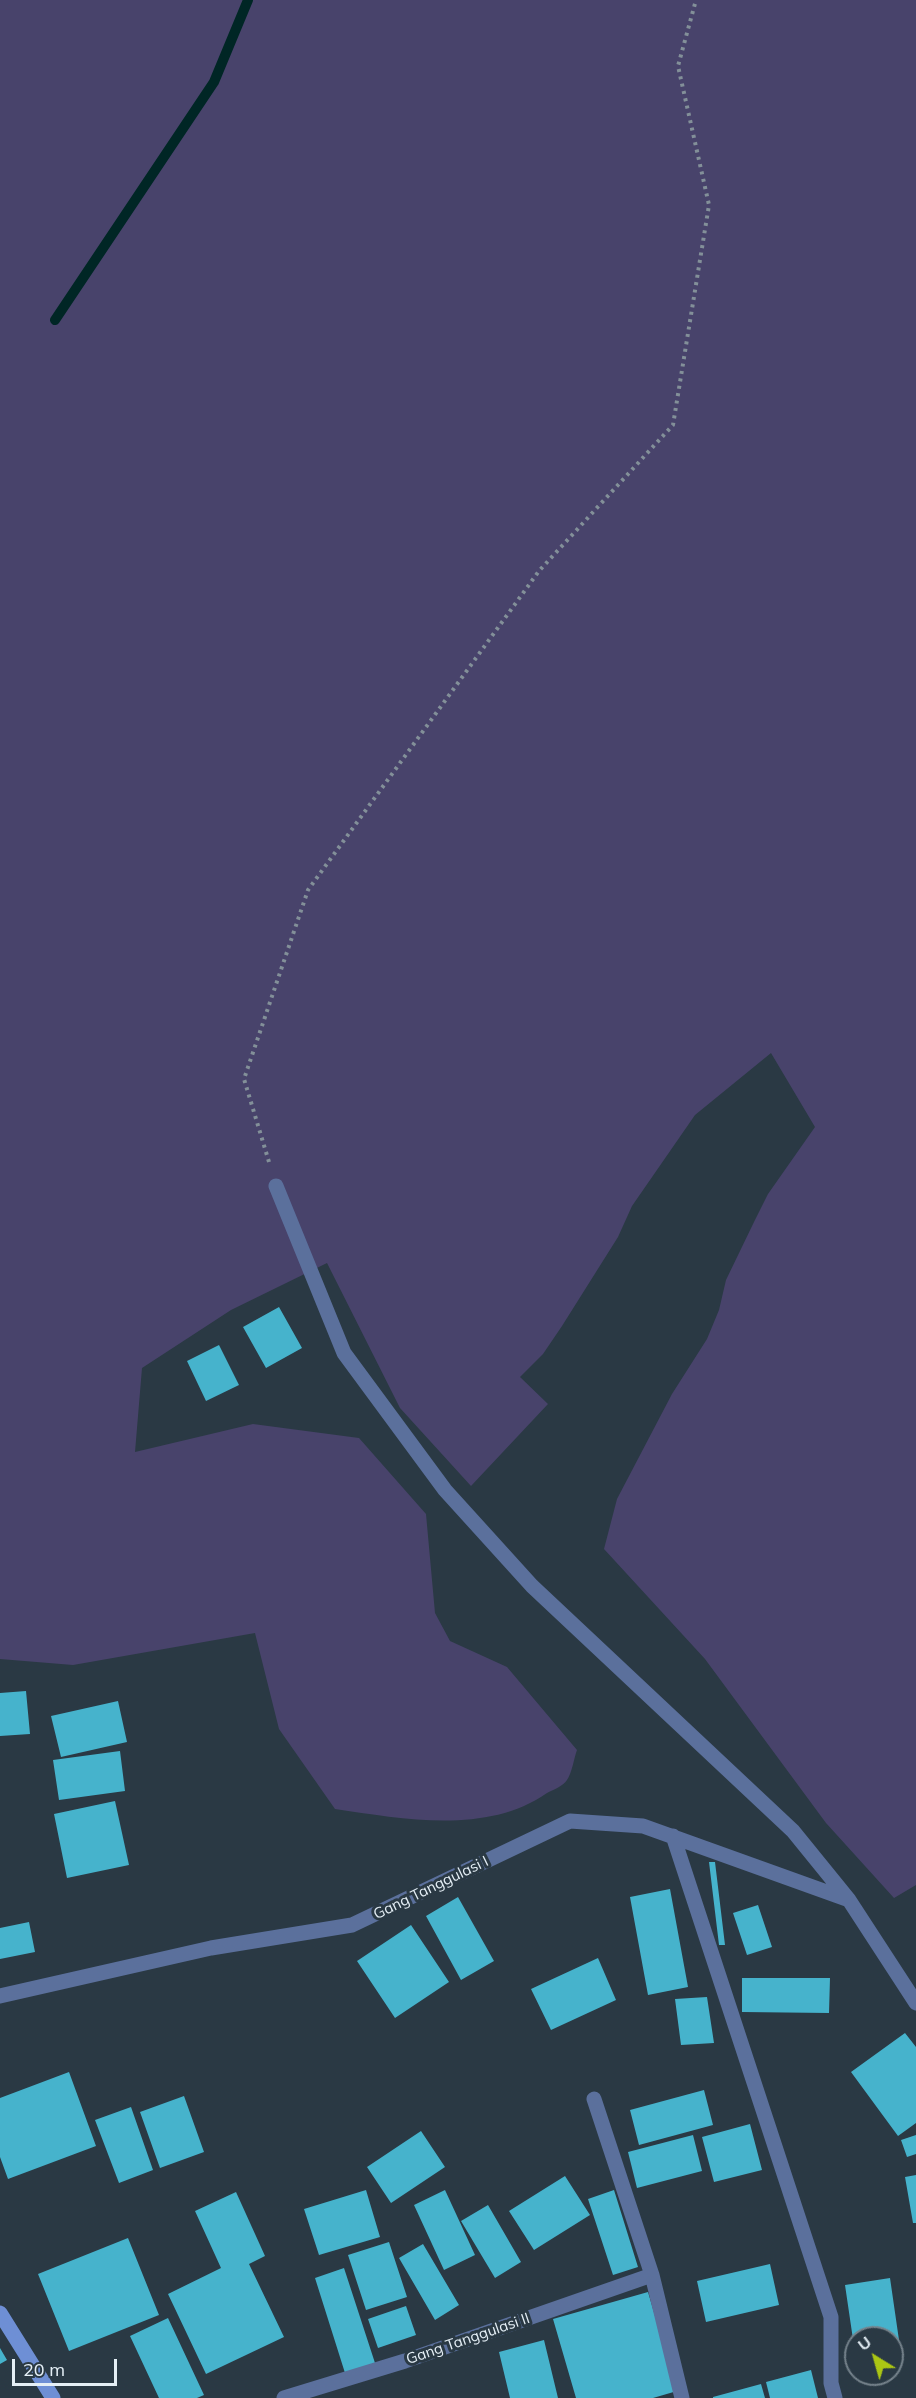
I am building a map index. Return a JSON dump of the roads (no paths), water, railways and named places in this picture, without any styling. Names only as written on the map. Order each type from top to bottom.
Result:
[{"type":"main road","points":[[0,2313],[53,2398]]},
{"type":"street","points":[[276,1186],[344,1353],[445,1490],[532,1586],[793,1831],[849,1900],[916,2003]]},
{"type":"street","name":"Gang Tanggulasi I","points":[[0,1996],[212,1948],[352,1925],[570,1821],[643,1826],[849,1900]]},
{"type":"street","points":[[673,1836],[831,2317],[831,2383],[835,2398]]},
{"type":"street","points":[[594,2099],[651,2275],[682,2398]]},
{"type":"street","name":"Gang Tanggulasi II","points":[[284,2398],[405,2361],[651,2275]]},
{"type":"waterway","points":[[55,320],[214,82],[248,0]]}]
